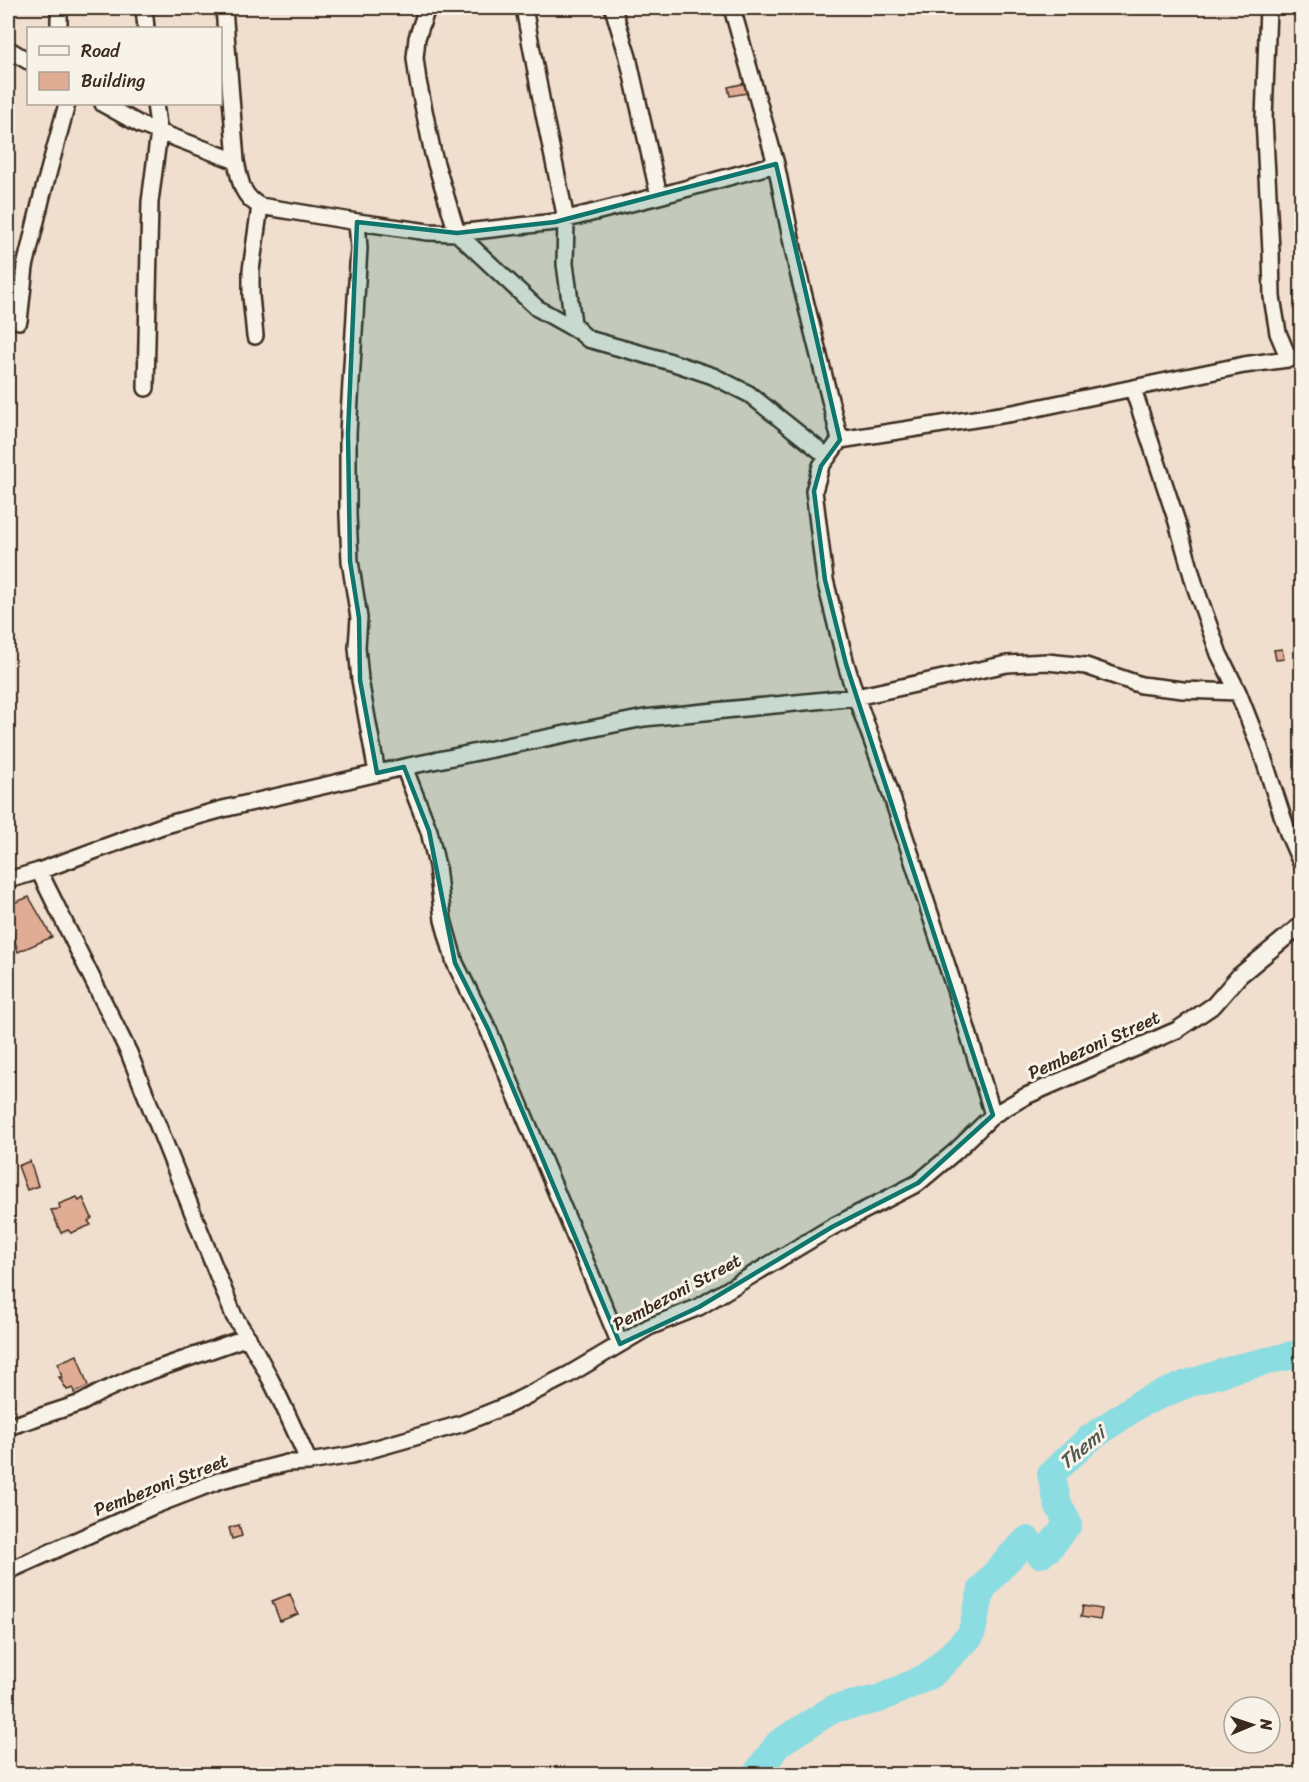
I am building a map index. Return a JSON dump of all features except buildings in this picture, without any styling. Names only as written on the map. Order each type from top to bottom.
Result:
[{"type":"street","points":[[59,8],[59,27]]},
{"type":"street","points":[[144,8],[146,27]]},
{"type":"street","points":[[224,8],[236,161],[241,186],[250,201],[260,206],[357,222],[456,233],[566,219],[776,164]]},
{"type":"street","points":[[427,8],[417,38],[418,81],[433,154],[456,233],[537,308],[580,332]]},
{"type":"street","points":[[524,8],[543,114],[566,219],[565,264],[573,323],[588,339],[670,362],[722,381],[749,394],[828,457]]},
{"type":"street","points":[[613,8],[628,57],[659,196]]},
{"type":"street","points":[[732,8],[776,164],[797,268],[840,440]]},
{"type":"street","points":[[993,1115],[890,790],[846,664],[825,580],[814,491],[820,466],[840,440],[1013,413],[1244,365],[1295,358],[1278,333],[1272,297],[1264,119],[1268,8]]},
{"type":"street","points":[[8,49],[27,60]]},
{"type":"street","points":[[19,321],[25,267],[67,105]]},
{"type":"street","points":[[105,105],[141,125],[236,161]]},
{"type":"street","points":[[146,388],[150,202],[159,132],[155,105]]},
{"type":"street","points":[[255,336],[251,304],[251,270],[260,206]]},
{"type":"street","points":[[357,222],[359,248],[348,433],[348,526],[352,585],[359,618],[357,647],[360,680],[377,773]]},
{"type":"street","points":[[1133,389],[1205,615],[1219,654],[1238,692],[1260,748],[1288,833],[1302,865]]},
{"type":"street","points":[[8,880],[162,826],[223,809],[404,766],[644,718],[856,698],[1007,664],[1047,662],[1086,666],[1142,685],[1183,690],[1238,692]]},
{"type":"street","points":[[404,766],[429,831],[437,866],[443,920],[455,963],[488,1029],[620,1344]]},
{"type":"street","points":[[39,871],[129,1053],[234,1316],[248,1336],[272,1381],[309,1462]]},
{"type":"street","name":"Pembezoni Street","points":[[8,1571],[151,1507],[221,1480],[287,1463],[352,1455],[461,1424],[518,1400],[568,1375],[649,1327],[699,1307],[832,1227],[918,1183],[956,1151],[993,1115],[1026,1095],[1177,1030],[1214,1005],[1239,976],[1302,924]]},
{"type":"street","points":[[8,1427],[81,1403],[134,1377],[248,1336]]},
{"type":"highlighted area","points":[[776,164],[840,440],[821,466],[814,491],[825,580],[846,664],[993,1115],[918,1183],[832,1227],[699,1307],[620,1344],[488,1029],[455,963],[429,831],[404,767],[377,773],[360,680],[359,618],[350,561],[348,433],[357,222],[457,233],[555,222]]},
{"type":"waterway","name":"Themi","points":[[756,1774],[779,1743],[833,1709],[879,1699],[931,1675],[971,1635],[982,1589],[1005,1562],[1027,1540],[1040,1554],[1049,1548],[1068,1524],[1058,1504],[1051,1474],[1089,1439],[1141,1403],[1187,1384],[1237,1368],[1302,1353]]}]
